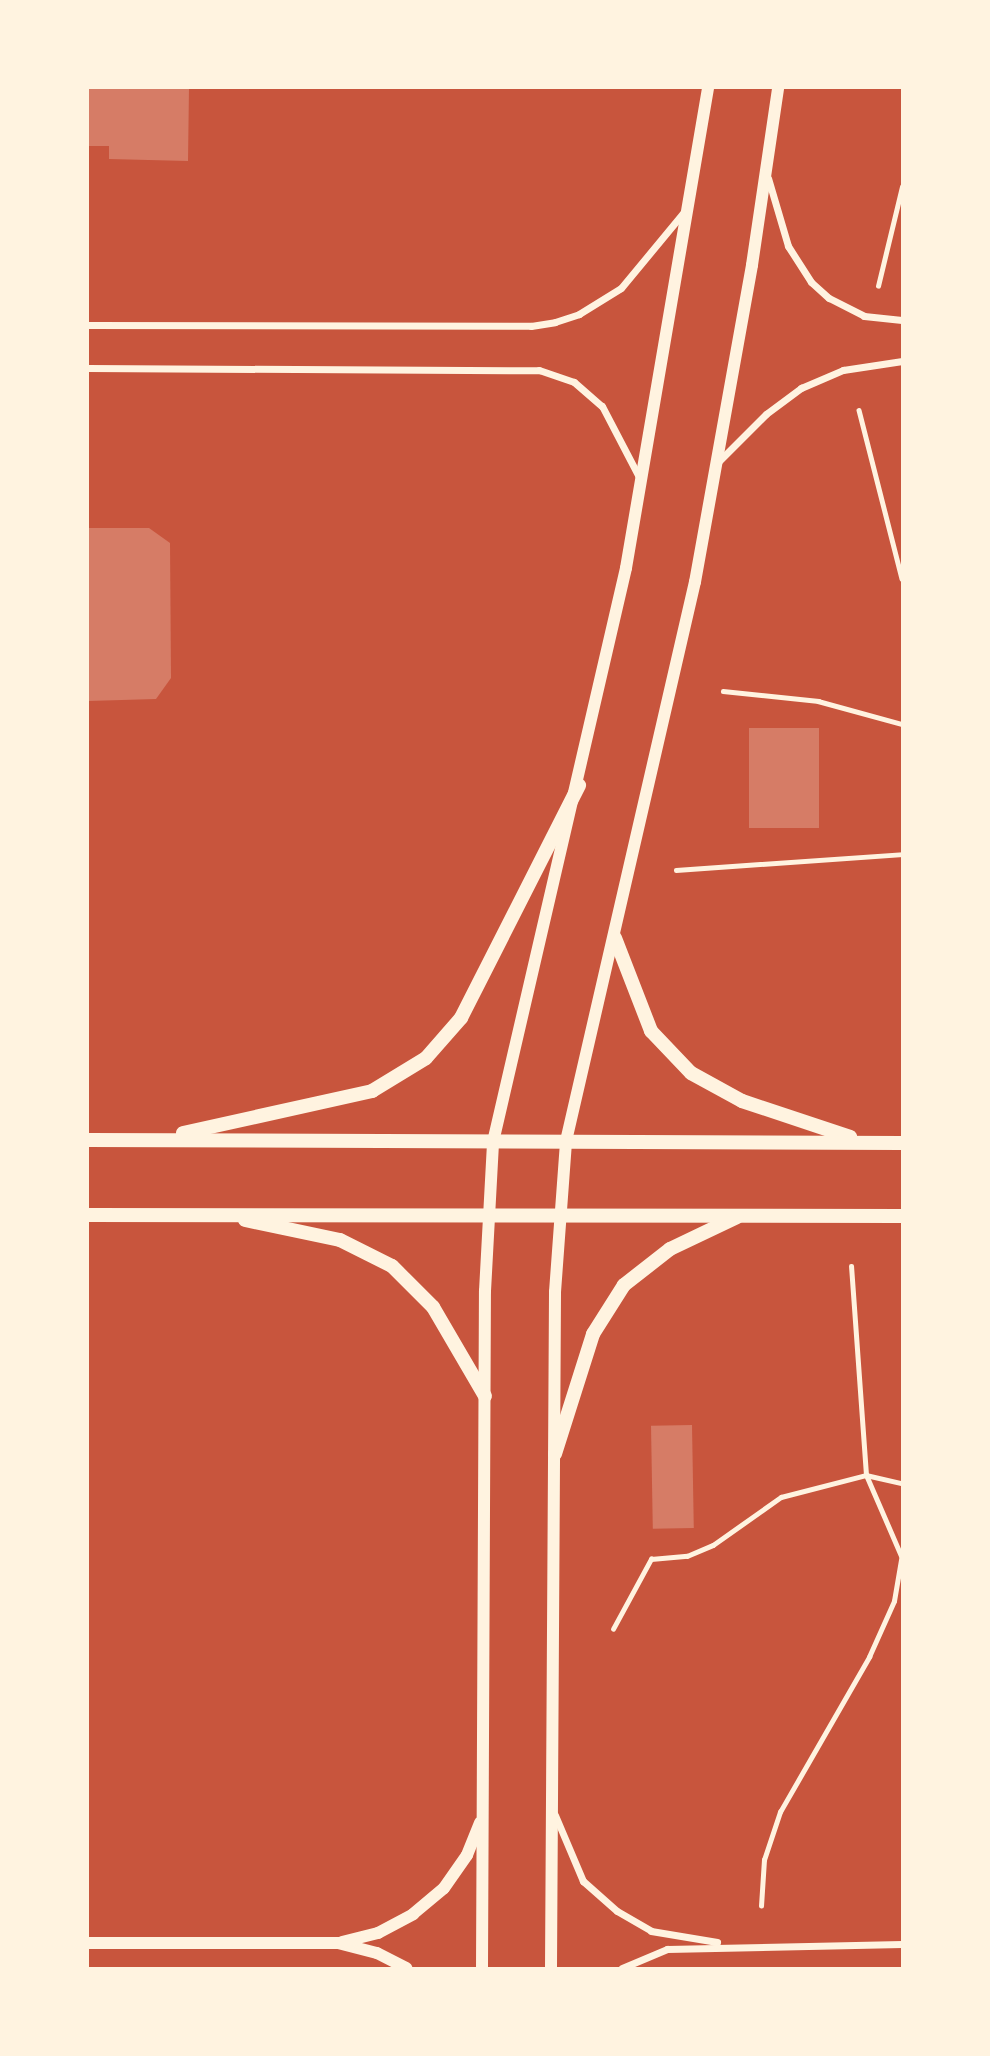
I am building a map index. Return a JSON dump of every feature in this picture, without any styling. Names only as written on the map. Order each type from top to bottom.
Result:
[{"type":"main road","points":[[152,1139],[372,1091],[426,1058],[461,1018],[579,785]]},
{"type":"main road","points":[[615,938],[651,1031],[691,1073],[742,1101],[865,1142]]},
{"type":"main road","points":[[88,1140],[902,1143]]},
{"type":"main road","points":[[88,1214],[902,1216]]},
{"type":"main road","points":[[216,1214],[340,1240],[392,1266],[433,1307],[485,1396]]},
{"type":"main road","points":[[555,1454],[593,1334],[624,1285],[670,1249],[742,1215]]},
{"type":"street","points":[[482,1969],[485,1396],[488,1215],[494,1142],[579,785],[642,483],[708,88]]},
{"type":"street","points":[[551,1969],[558,1214],[566,1141],[661,740],[718,462],[778,88]]},
{"type":"street","points":[[766,170],[788,246],[810,282],[829,298],[863,316],[902,320]]},
{"type":"street","points":[[88,325],[531,326],[555,322],[579,314],[621,288],[690,204]]},
{"type":"street","points":[[718,462],[766,414],[801,388],[843,370],[902,361]]},
{"type":"street","points":[[88,368],[539,370],[574,382],[602,406],[642,483]]},
{"type":"street","points":[[552,1808],[583,1881],[617,1911],[651,1931],[727,1944]]},
{"type":"street","points":[[338,1943],[389,1927],[444,1888],[467,1855],[482,1817]]},
{"type":"street","points":[[88,1943],[338,1943],[377,1953],[406,1969]]},
{"type":"street","points":[[622,1969],[667,1949],[727,1944],[902,1944]]},
{"type":"path","points":[[878,286],[902,187]]},
{"type":"path","points":[[859,410],[902,579]]},
{"type":"path","points":[[723,691],[818,701],[902,724]]},
{"type":"path","points":[[676,870],[902,853]]},
{"type":"path","points":[[851,1267],[866,1475],[902,1560]]},
{"type":"path","points":[[613,1629],[652,1559],[687,1556],[713,1545],[781,1497],[866,1475],[902,1483]]},
{"type":"path","points":[[761,1906],[764,1860],[780,1812],[869,1657],[894,1601],[902,1554]]},
{"type":"building","points":[[88,88],[189,88],[188,161],[109,159],[109,146],[88,146]]},
{"type":"building","points":[[88,528],[149,528],[170,543],[171,678],[156,699],[88,701]]},
{"type":"building","points":[[749,728],[819,728],[819,828],[749,828]]},
{"type":"building","points":[[692,1425],[694,1528],[653,1529],[651,1426]]}]
